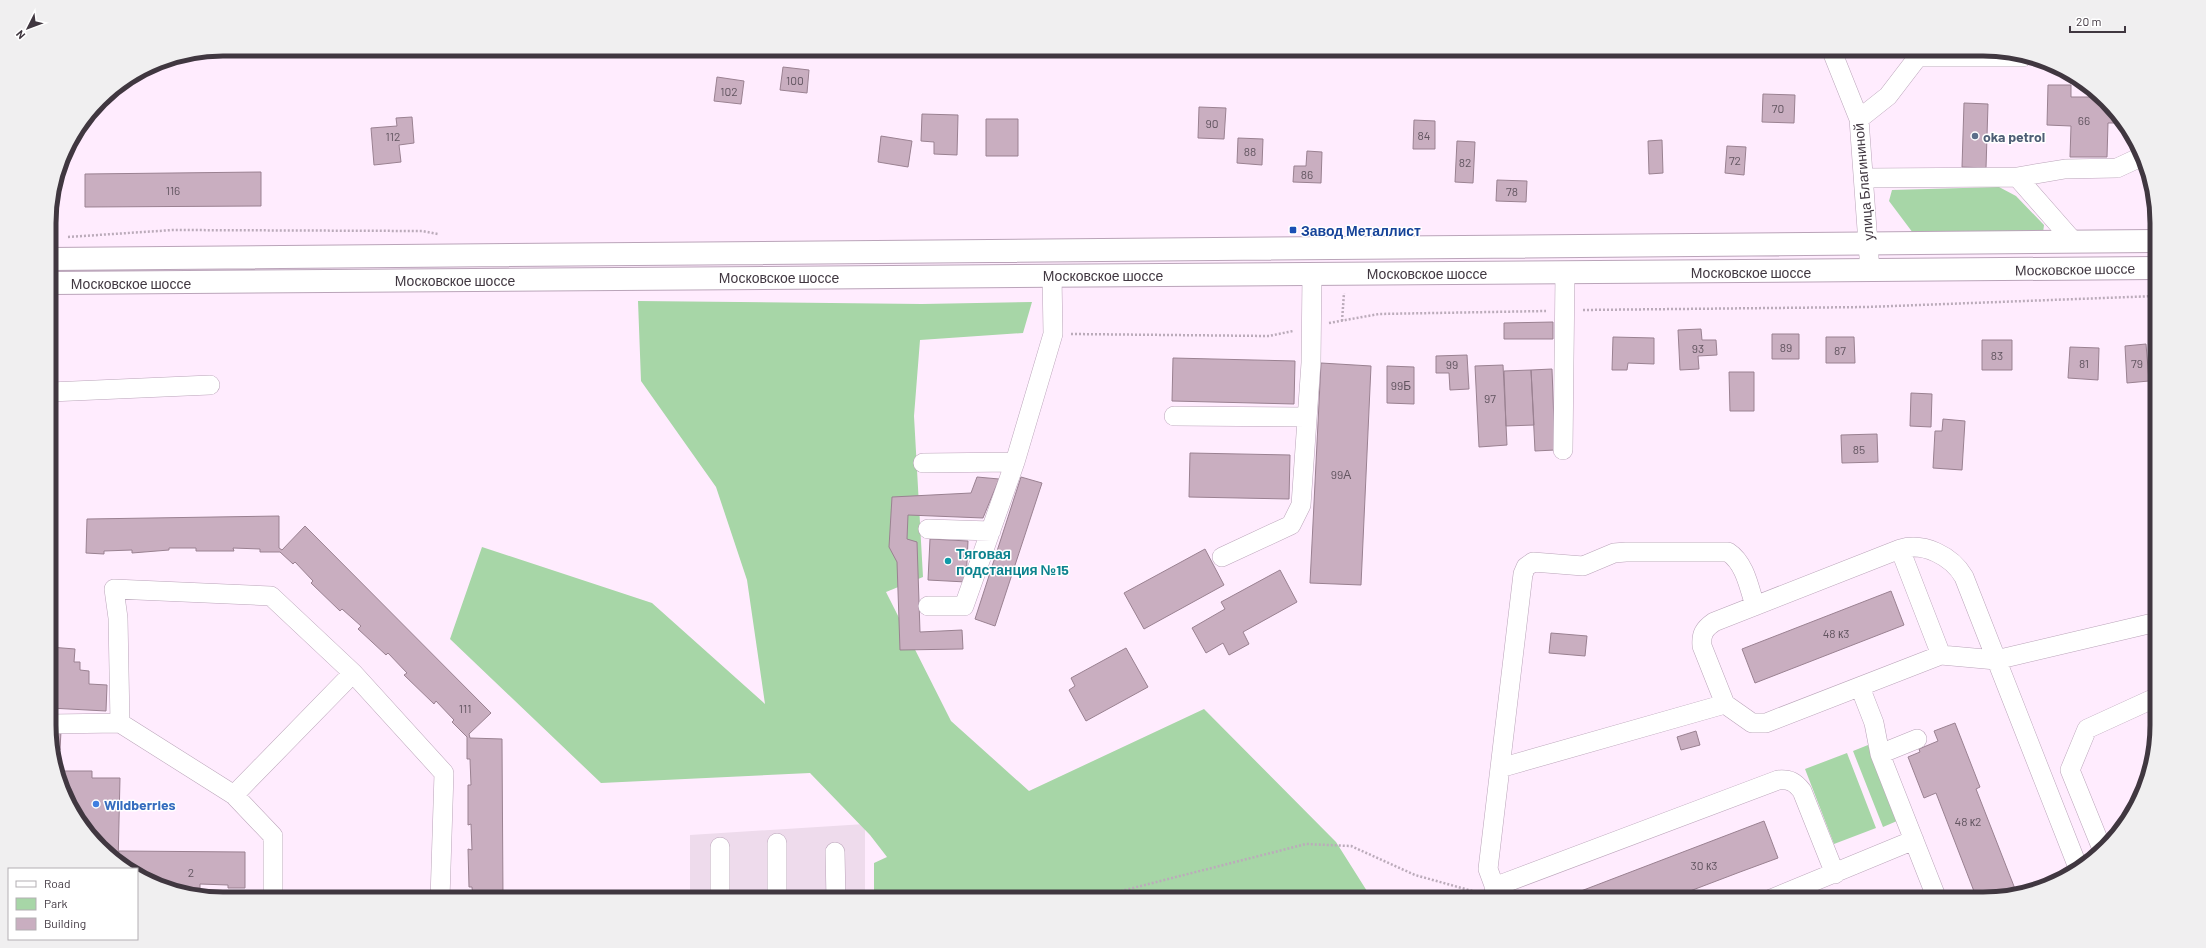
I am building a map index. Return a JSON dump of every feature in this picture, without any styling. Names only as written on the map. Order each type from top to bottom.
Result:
[{"type":"main road","name":"Московское шоссе","points":[[56,259],[2150,241]]},
{"type":"main road","name":"Московское шоссе","points":[[56,283],[2150,268]]},
{"type":"street","name":"улица Благининой","points":[[1834,56],[1859,119],[1870,271]]},
{"type":"street","points":[[1859,119],[1888,96],[1920,56]]},
{"type":"street","points":[[1864,178],[2017,177],[2065,169],[2117,168],[2137,159]]},
{"type":"street","points":[[2017,177],[2074,242]]},
{"type":"street","points":[[1563,450],[1566,310],[1565,273]]},
{"type":"street","points":[[1222,557],[1291,525],[1301,505],[1312,327],[1312,274]]},
{"type":"street","points":[[928,606],[964,606],[1015,462],[1053,334],[1052,275]]},
{"type":"street","points":[[56,392],[210,385]]},
{"type":"street","points":[[1174,416],[1307,417]]},
{"type":"street","points":[[923,463],[1015,462]]},
{"type":"street","points":[[928,529],[991,531]]},
{"type":"street","points":[[2076,864],[1996,660],[1964,577],[1959,568],[1945,557],[1917,547],[1900,549],[1714,622],[1706,628],[1701,636],[1702,646],[1725,704],[1742,718],[1759,724],[1942,655],[1996,660],[2150,624]]},
{"type":"street","points":[[1900,549],[1942,655]]},
{"type":"street","points":[[1491,892],[1488,869],[1523,574],[1526,567],[1533,562],[1583,566],[1614,553],[1626,552],[1728,552],[1735,557],[1740,564],[1755,606]]},
{"type":"street","points":[[120,723],[118,618],[114,589],[271,596],[353,673],[444,773],[440,892]]},
{"type":"street","points":[[234,795],[353,673]]},
{"type":"street","points":[[1860,687],[1874,723],[1880,754],[1934,892]]},
{"type":"street","points":[[2100,844],[2070,770],[2087,729],[2150,700]]},
{"type":"street","points":[[1500,768],[1725,704]]},
{"type":"street","points":[[56,724],[120,723],[234,795],[274,836],[273,892]]},
{"type":"street","points":[[1880,754],[1917,740]]},
{"type":"street","points":[[1494,892],[1778,780],[1788,779],[1795,782],[1802,791],[1835,874]]},
{"type":"street","points":[[1789,892],[1914,840]]},
{"type":"street","points":[[777,843],[777,892]]},
{"type":"street","points":[[720,847],[720,892]]},
{"type":"street","points":[[835,852],[836,892]]},
{"type":"path","points":[[1053,334],[1269,336],[1379,314],[1566,310],[1867,307],[2150,296]]},
{"type":"path","points":[[1119,892],[1306,844],[1351,846],[1415,874],[1487,892]]},
{"type":"shaded area","points":[[865,824],[865,892],[690,892],[690,835]]},
{"type":"green space","points":[[1999,187],[2016,196],[2044,225],[2043,233],[1913,233],[1889,201],[1892,190]]},
{"type":"green space","points":[[638,301],[922,304],[1032,302],[1023,333],[920,340],[914,416],[923,577],[886,592],[951,721],[1029,791],[1204,709],[1336,842],[1368,892],[874,892],[874,863],[887,857],[870,835],[810,773],[601,783],[450,639],[482,547],[652,603],[765,704],[747,580],[716,487],[641,381]]},
{"type":"green space","points":[[1868,745],[1897,821],[1883,827],[1853,751]]},
{"type":"green space","points":[[1847,753],[1876,828],[1834,844],[1805,769]]},
{"type":"building","points":[[783,67],[809,70],[807,93],[780,90]]},
{"type":"building","points":[[717,77],[744,81],[741,104],[714,101]]},
{"type":"building","points":[[2048,85],[2071,85],[2071,97],[2093,97],[2117,123],[2108,123],[2107,157],[2070,157],[2071,126],[2047,125]]},
{"type":"building","points":[[1763,94],[1795,95],[1794,123],[1762,122]]},
{"type":"building","name":"oka petrol","points":[[1964,103],[1988,104],[1986,168],[1962,167]]},
{"type":"building","points":[[1199,107],[1226,108],[1224,139],[1198,138]]},
{"type":"building","points":[[922,114],[958,115],[957,155],[934,154],[934,142],[921,141]]},
{"type":"building","points":[[412,117],[414,143],[399,145],[401,162],[374,165],[371,128],[397,126],[396,118]]},
{"type":"building","points":[[986,119],[1018,119],[1018,156],[986,156]]},
{"type":"building","points":[[1414,120],[1435,121],[1435,149],[1413,149]]},
{"type":"building","points":[[881,136],[912,141],[908,167],[878,162]]},
{"type":"building","points":[[1238,138],[1263,139],[1262,165],[1237,163]]},
{"type":"building","points":[[1662,140],[1663,173],[1649,174],[1648,141]]},
{"type":"building","points":[[1457,141],[1475,142],[1473,183],[1455,182]]},
{"type":"building","points":[[1727,146],[1746,147],[1744,175],[1725,173]]},
{"type":"building","points":[[1307,151],[1322,152],[1321,183],[1293,182],[1294,166],[1306,166]]},
{"type":"building","points":[[261,172],[261,206],[85,207],[85,174]]},
{"type":"building","points":[[1497,180],[1527,181],[1526,202],[1496,201]]},
{"type":"building","points":[[1553,322],[1553,339],[1504,339],[1504,323]]},
{"type":"building","points":[[1701,329],[1702,340],[1716,340],[1717,355],[1698,356],[1699,369],[1680,370],[1678,330]]},
{"type":"building","points":[[1772,334],[1799,334],[1799,359],[1772,359]]},
{"type":"building","points":[[1613,337],[1654,338],[1654,364],[1628,363],[1627,370],[1612,370]]},
{"type":"building","points":[[1826,337],[1854,337],[1855,363],[1826,363]]},
{"type":"building","points":[[1982,340],[2012,340],[2012,370],[1982,370]]},
{"type":"building","points":[[2146,344],[2149,381],[2127,383],[2125,346]]},
{"type":"building","points":[[2070,347],[2099,348],[2098,380],[2068,378]]},
{"type":"building","points":[[1467,355],[1469,389],[1450,390],[1449,373],[1436,373],[1436,356]]},
{"type":"building","points":[[1173,358],[1295,361],[1294,404],[1172,401]]},
{"type":"building","points":[[1321,363],[1371,366],[1361,585],[1310,583]]},
{"type":"building","points":[[1503,365],[1507,445],[1479,447],[1475,366]]},
{"type":"building","points":[[1387,366],[1414,367],[1414,404],[1387,403]]},
{"type":"building","points":[[1552,369],[1555,450],[1535,451],[1531,370]]},
{"type":"building","points":[[1531,370],[1534,425],[1506,426],[1504,371]]},
{"type":"building","points":[[1729,372],[1754,372],[1754,411],[1730,411]]},
{"type":"building","points":[[1911,393],[1932,394],[1931,427],[1910,426]]},
{"type":"building","points":[[1943,419],[1965,421],[1962,470],[1933,468],[1935,431],[1942,431]]},
{"type":"building","points":[[1877,434],[1878,462],[1842,463],[1841,435]]},
{"type":"building","points":[[1190,453],[1290,455],[1289,499],[1189,497]]},
{"type":"building","points":[[977,477],[999,479],[983,518],[908,515],[907,539],[917,542],[920,632],[962,630],[963,649],[900,650],[897,562],[889,547],[892,497],[971,493]]},
{"type":"building","points":[[1021,477],[1042,483],[995,626],[975,619]]},
{"type":"building","points":[[279,516],[279,548],[282,550],[305,526],[491,713],[469,734],[470,738],[502,739],[503,892],[472,892],[472,887],[469,887],[468,849],[472,850],[471,824],[468,825],[468,785],[471,785],[470,759],[467,759],[467,737],[452,722],[454,720],[436,701],[434,704],[404,675],[407,673],[388,653],[386,655],[358,629],[361,626],[342,609],[340,611],[311,583],[313,581],[295,562],[293,564],[280,552],[260,552],[260,549],[233,548],[234,551],[196,551],[196,548],[169,548],[169,550],[132,553],[132,550],[104,551],[104,554],[86,553],[87,519]]},
{"type":"building","name":"Тяговая подстанция №15","points":[[930,539],[968,541],[966,582],[928,580]]},
{"type":"building","points":[[1205,549],[1224,585],[1144,629],[1124,593]]},
{"type":"building","points":[[1280,570],[1297,602],[1243,632],[1249,644],[1229,655],[1223,643],[1206,653],[1192,628],[1225,609],[1221,602]]},
{"type":"building","points":[[1891,591],[1904,625],[1755,683],[1742,649]]},
{"type":"building","points":[[1551,633],[1587,636],[1585,656],[1549,653]]},
{"type":"building","points":[[56,647],[75,649],[74,662],[80,662],[80,670],[89,671],[89,684],[107,685],[106,711],[56,708]]},
{"type":"building","points":[[1126,648],[1148,687],[1086,721],[1069,690],[1075,686],[1071,678]]},
{"type":"building","points":[[1955,723],[1980,787],[1976,789],[2015,889],[1994,892],[1974,892],[1936,793],[1924,798],[1908,757],[1920,752],[1919,749],[1938,741],[1934,731]]},
{"type":"building","points":[[56,731],[61,731],[60,750],[58,750]]},
{"type":"building","points":[[1696,731],[1700,745],[1681,750],[1677,737]]},
{"type":"building","points":[[63,771],[92,771],[92,778],[120,778],[118,855],[97,835],[84,818],[73,799]]},
{"type":"building","points":[[1764,821],[1778,858],[1688,892],[1578,892]]},
{"type":"building","points":[[119,851],[245,852],[245,888],[228,888],[228,885],[200,884],[200,888],[186,888],[149,875],[119,855]]},
{"type":"place","name":"oka petrol","points":[[1975,136]]},
{"type":"place","name":"Завод Металлист","points":[[1293,230]]},
{"type":"place","name":"Тяговая подстанция №15","points":[[948,561]]},
{"type":"place","name":"Wildberries","points":[[96,804]]}]
